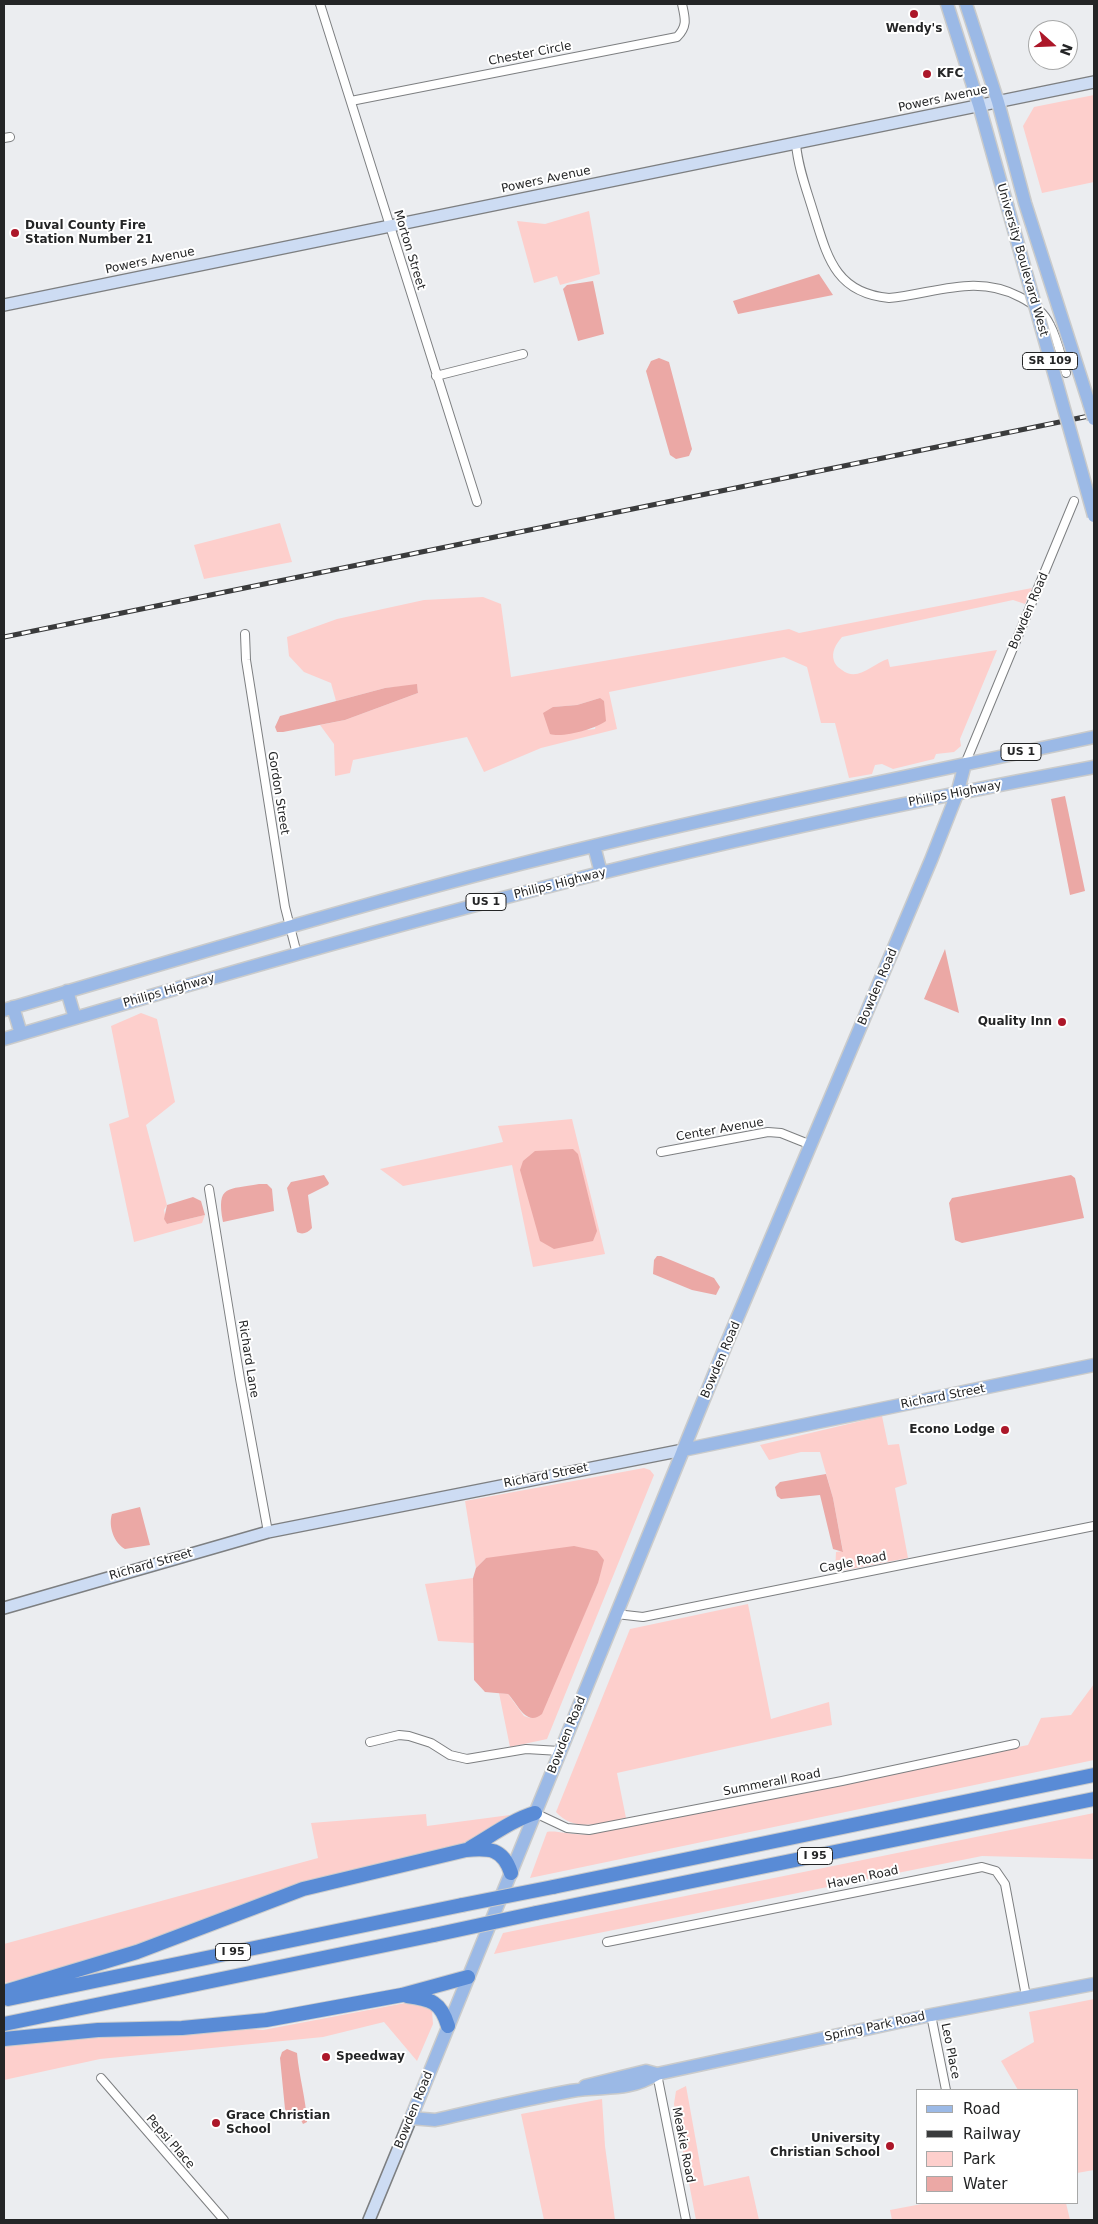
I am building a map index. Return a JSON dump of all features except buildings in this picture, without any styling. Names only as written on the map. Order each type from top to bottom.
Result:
[{"type":"highway","name":"I 95","points":[[4,2000],[1094,1775]]},
{"type":"highway","name":"I 95","points":[[4,2024],[1094,1799]]},
{"type":"highway","points":[[466,1850],[507,1827],[518,1818],[535,1813]]},
{"type":"highway","points":[[4,1992],[137,1952],[303,1888],[466,1850],[491,1850],[500,1854],[507,1862],[511,1873]]},
{"type":"highway","points":[[4,2039],[98,2030],[223,2025],[308,2014],[402,1995],[468,1977]]},
{"type":"highway","points":[[402,1995],[432,2002],[440,2007],[448,2026]]},
{"type":"main road","name":"University Boulevard West","points":[[947,4],[979,105],[1094,516]]},
{"type":"main road","name":"University Boulevard West","points":[[966,4],[998,102],[1025,203],[1094,419]]},
{"type":"main road","name":"US 1","points":[[8,1008],[443,884],[594,846],[837,790],[1094,737]]},
{"type":"main road","name":"Bowden Road","points":[[412,2118],[616,1614],[957,794],[965,764]]},
{"type":"main road","name":"Philips Highway","points":[[4,1039],[297,954],[601,873],[901,804],[1094,767]]},
{"type":"main road","points":[[594,846],[601,873]]},
{"type":"main road","points":[[67,991],[75,1018]]},
{"type":"main road","points":[[8,1008],[21,1034]]},
{"type":"main road","name":"Richard Street","points":[[684,1450],[1094,1366]]},
{"type":"main road","name":"Spring Park Road","points":[[412,2118],[435,2120],[574,2091],[612,2089],[644,2082],[657,2074],[1026,1996],[1094,1984]]},
{"type":"street","name":"Morton Street","points":[[320,4],[476,502]]},
{"type":"street","name":"Chester Circle","points":[[351,101],[678,37],[683,32],[686,23],[682,4]]},
{"type":"street","name":"Powers Avenue","points":[[4,305],[640,173],[796,144],[1094,82]]},
{"type":"street","points":[[796,144],[797,162],[826,253],[835,270],[851,286],[876,297],[888,298],[971,284],[985,285],[1008,291],[1030,302],[1042,312],[1050,325],[1066,373]]},
{"type":"street","points":[[436,376],[523,354]]},
{"type":"street","name":"Bowden Road","points":[[965,764],[1074,501]]},
{"type":"street","name":"Gordon Street","points":[[245,634],[246,660],[285,907],[297,954]]},
{"type":"street","name":"Center Avenue","points":[[661,1152],[768,1132],[781,1133],[811,1145]]},
{"type":"street","name":"Richard Lane","points":[[209,1189],[243,1399],[268,1532]]},
{"type":"street","name":"Richard Street","points":[[4,1608],[268,1532],[684,1450]]},
{"type":"street","name":"Cagle Road","points":[[616,1614],[643,1617],[1094,1526]]},
{"type":"street","points":[[370,1742],[399,1735],[409,1736],[431,1744],[450,1755],[467,1759],[526,1749],[560,1751]]},
{"type":"street","name":"Summerall Road","points":[[535,1813],[567,1828],[590,1830],[842,1781],[1015,1744]]},
{"type":"street","name":"Haven Road","points":[[607,1942],[982,1867],[996,1872],[1004,1884],[1026,1996]]},
{"type":"street","name":"Leo Place","points":[[931,2016],[946,2089]]},
{"type":"street","name":"Meakie Road","points":[[657,2074],[686,2220]]},
{"type":"street","name":"Pepsi Place","points":[[101,2078],[224,2220]]},
{"type":"street","name":"Bowden Road","points":[[369,2220],[412,2118]]},
{"type":"green space","points":[[1094,95],[1094,182],[1042,193],[1023,126],[1034,107]]},
{"type":"green space","points":[[589,211],[600,274],[560,285],[557,276],[534,283],[517,221],[545,224]]},
{"type":"green space","points":[[280,523],[292,562],[204,579],[194,545]]},
{"type":"green space","points":[[1032,588],[1025,604],[1013,600],[842,637],[833,654],[834,661],[842,670],[854,674],[865,671],[888,659],[890,667],[997,650],[960,739],[961,746],[954,752],[936,754],[934,759],[893,769],[882,764],[875,765],[872,774],[849,778],[835,723],[821,723],[807,667],[784,657],[609,692],[617,729],[541,748],[484,772],[467,737],[353,760],[350,773],[335,776],[334,744],[320,725],[345,720],[418,693],[417,685],[385,688],[336,701],[331,683],[304,672],[289,656],[287,637],[337,619],[424,600],[483,597],[501,604],[511,677],[789,629],[799,633]],"holes":[[[600,698],[595,729],[576,731],[553,707],[577,705]]]},
{"type":"green space","points":[[141,1013],[157,1019],[175,1102],[146,1125],[167,1205],[164,1210],[167,1224],[205,1215],[202,1223],[134,1242],[109,1124],[129,1117],[111,1026]]},
{"type":"green space","points":[[572,1119],[605,1254],[533,1267],[512,1165],[403,1186],[380,1169],[503,1142],[498,1126]]},
{"type":"green space","points":[[882,1416],[888,1445],[899,1444],[907,1484],[895,1488],[908,1558],[835,1572],[836,1552],[843,1551],[833,1498],[820,1452],[801,1452],[769,1460],[760,1445]]},
{"type":"green space","points":[[644,1468],[650,1470],[654,1475],[547,1739],[510,1747],[499,1693],[508,1694],[524,1716],[530,1718],[549,1698],[549,1692],[598,1583],[486,1558],[476,1568],[465,1501]]},
{"type":"green space","points":[[473,1578],[474,1643],[438,1641],[425,1584]]},
{"type":"green space","points":[[748,1604],[771,1719],[829,1702],[832,1725],[617,1773],[626,1818],[589,1825],[571,1822],[556,1812],[630,1629]]},
{"type":"green space","points":[[1094,1684],[1094,1760],[530,1878],[547,1832],[588,1834],[1028,1745],[1041,1718],[1071,1715]]},
{"type":"green space","points":[[1094,1813],[1094,1859],[982,1856],[494,1954],[503,1933]]},
{"type":"green space","points":[[426,1814],[427,1826],[510,1815],[494,1828],[462,1844],[320,1878],[168,1935],[53,1971],[4,1983],[4,1944],[318,1858],[311,1823]]},
{"type":"green space","points":[[1094,1999],[1094,2170],[1078,2173],[1078,2089],[1017,2089],[1001,2061],[1034,2042],[1029,2012]]},
{"type":"green space","points":[[416,2001],[432,2010],[433,2024],[417,2061],[384,2022],[323,2037],[100,2059],[4,2080],[4,2045],[37,2040],[241,2028],[263,2030]]},
{"type":"green space","points":[[686,2086],[704,2186],[749,2176],[759,2220],[696,2220],[674,2104],[676,2091]]},
{"type":"green space","points":[[602,2099],[605,2146],[615,2220],[544,2220],[521,2114]]},
{"type":"green space","points":[[922,2204],[1066,2204],[1070,2220],[892,2220],[890,2210]]},
{"type":"water","points":[[819,274],[833,295],[738,314],[733,301]]},
{"type":"water","points":[[593,281],[604,334],[578,341],[563,289],[567,285]]},
{"type":"water","points":[[659,358],[669,362],[692,449],[689,456],[676,459],[670,455],[646,371],[651,361]]},
{"type":"water","points":[[417,684],[418,693],[345,720],[283,732],[277,732],[275,727],[280,716],[385,688]]},
{"type":"water","points":[[600,698],[604,701],[606,721],[579,732],[563,735],[550,734],[543,713],[553,707],[577,705]]},
{"type":"water","points":[[1065,796],[1085,891],[1070,895],[1051,799]]},
{"type":"water","points":[[945,949],[959,1013],[924,999]]},
{"type":"water","points":[[573,1149],[578,1154],[597,1231],[593,1241],[554,1249],[540,1241],[520,1170],[523,1161],[535,1151]]},
{"type":"water","points":[[324,1175],[329,1183],[328,1185],[308,1195],[312,1228],[305,1233],[299,1233],[297,1232],[287,1188],[291,1182]]},
{"type":"water","points":[[1071,1175],[1075,1178],[1084,1218],[962,1243],[955,1240],[949,1203],[952,1198]]},
{"type":"water","points":[[267,1184],[272,1189],[274,1211],[223,1222],[221,1201],[223,1195],[232,1189]]},
{"type":"water","points":[[193,1197],[201,1201],[205,1215],[167,1224],[164,1219],[167,1205]]},
{"type":"water","points":[[657,1256],[714,1278],[720,1287],[716,1295],[692,1290],[653,1274],[654,1260]]},
{"type":"water","points":[[826,1474],[833,1498],[843,1552],[833,1549],[820,1495],[781,1499],[777,1496],[775,1487],[780,1482]]},
{"type":"water","points":[[140,1507],[150,1545],[125,1549],[118,1543],[111,1529],[112,1514]]},
{"type":"water","points":[[574,1546],[597,1551],[604,1560],[598,1583],[542,1714],[531,1718],[523,1713],[508,1694],[485,1692],[474,1680],[473,1578],[476,1568],[486,1558]]},
{"type":"water","points":[[287,2049],[297,2053],[307,2122],[303,2124],[301,2120],[288,2114],[285,2109],[280,2058],[282,2052]]},
{"type":"railway","points":[[4,637],[1094,415]]},
{"type":"place","name":"Wendy's","points":[[914,14]]},
{"type":"place","name":"KFC","points":[[927,74]]},
{"type":"place","name":"Duval County Fire Station Number 21","points":[[15,233]]},
{"type":"place","name":"Quality Inn","points":[[1062,1022]]},
{"type":"place","name":"Econo Lodge","points":[[1005,1430]]},
{"type":"place","name":"Speedway","points":[[326,2057]]},
{"type":"place","name":"Grace Christian School","points":[[216,2123]]},
{"type":"place","name":"University Christian School","points":[[890,2146]]}]
